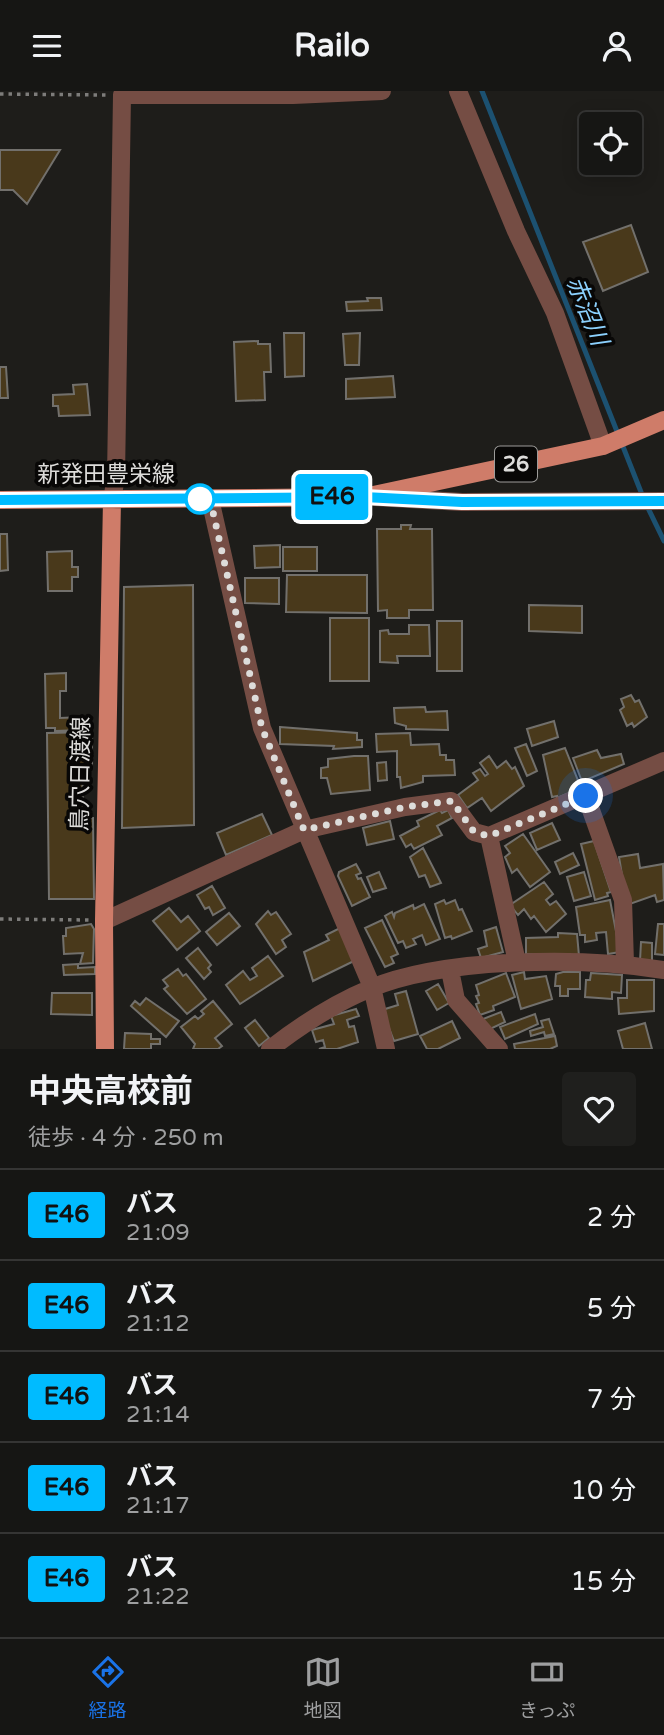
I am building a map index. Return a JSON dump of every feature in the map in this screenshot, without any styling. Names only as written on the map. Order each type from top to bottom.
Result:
[{"type":"main road","name":"新発田豊栄線","points":[[0,500],[364,497],[603,446],[664,420]]},
{"type":"main road","name":"鳥穴日渡線","points":[[106,1049],[104,921],[112,500]]},
{"type":"street","points":[[112,500],[116,477],[122,95],[293,95],[382,91]]},
{"type":"street","points":[[458,91],[516,231],[555,313],[603,446]]},
{"type":"street","points":[[364,497],[462,502],[664,501]]},
{"type":"street","points":[[210,499],[262,728],[372,987],[386,1049]]},
{"type":"street","points":[[104,921],[304,830],[405,807],[452,801],[474,832],[489,836],[664,761]]},
{"type":"street","points":[[586,796],[623,899],[625,963]]},
{"type":"street","points":[[489,836],[517,962]]},
{"type":"street","points":[[270,1049],[333,1005],[372,987],[450,971],[517,962],[625,963],[664,970]]},
{"type":"street","points":[[450,971],[456,1000],[499,1049]]},
{"type":"path","points":[[0,94],[122,95]]},
{"type":"path","points":[[0,919],[104,921]]},
{"type":"building","points":[[0,150],[60,150],[27,204],[13,190],[0,190]]},
{"type":"building","points":[[631,225],[648,272],[603,291],[583,242]]},
{"type":"building","points":[[367,298],[381,298],[382,310],[347,311],[346,302],[368,301]]},
{"type":"building","points":[[284,333],[304,333],[304,376],[285,377]]},
{"type":"building","points":[[360,333],[359,365],[345,365],[343,334]]},
{"type":"building","points":[[258,341],[258,344],[270,344],[271,372],[264,372],[265,400],[236,401],[234,342]]},
{"type":"building","points":[[0,367],[6,367],[8,398],[0,398]]},
{"type":"building","points":[[393,376],[395,397],[346,399],[346,379]]},
{"type":"building","points":[[87,384],[90,415],[59,416],[58,406],[53,406],[53,395],[74,394],[73,385]]},
{"type":"building","points":[[401,525],[411,525],[410,529],[432,529],[433,610],[409,610],[409,618],[387,618],[387,610],[378,611],[377,529],[401,529]]},
{"type":"building","points":[[0,534],[7,534],[8,570],[0,571]]},
{"type":"building","points":[[280,545],[280,567],[255,568],[254,546]]},
{"type":"building","points":[[283,547],[317,547],[317,571],[283,571]]},
{"type":"building","points":[[72,551],[72,567],[78,567],[78,577],[72,577],[72,591],[48,591],[47,552]]},
{"type":"building","points":[[287,575],[367,575],[367,613],[286,612]]},
{"type":"building","points":[[245,578],[279,578],[279,604],[245,603]]},
{"type":"building","points":[[193,585],[194,825],[122,828],[124,587]]},
{"type":"building","points":[[529,605],[582,606],[582,633],[529,631]]},
{"type":"building","points":[[330,618],[369,618],[369,681],[330,681]]},
{"type":"building","points":[[437,621],[462,621],[462,671],[437,671]]},
{"type":"building","points":[[409,625],[429,625],[430,656],[397,656],[398,663],[380,662],[380,631],[409,634]]},
{"type":"building","points":[[66,673],[66,691],[60,691],[60,718],[82,717],[83,730],[55,731],[55,728],[46,728],[45,674]]},
{"type":"building","points":[[631,695],[635,702],[639,700],[647,717],[634,727],[632,723],[627,726],[620,710],[624,707],[621,699]]},
{"type":"building","points":[[425,707],[426,712],[447,711],[448,730],[406,729],[406,726],[395,723],[394,708]]},
{"type":"building","points":[[554,721],[558,737],[532,746],[527,729]]},
{"type":"building","points":[[280,727],[357,733],[357,740],[362,740],[362,747],[333,749],[334,746],[280,744]]},
{"type":"building","points":[[92,732],[92,767],[82,767],[83,806],[87,807],[87,818],[93,818],[94,899],[49,899],[47,733]]},
{"type":"building","points":[[410,733],[411,745],[439,744],[440,755],[446,755],[446,760],[454,760],[455,775],[423,776],[423,782],[401,788],[400,777],[397,777],[397,751],[377,752],[376,734]]},
{"type":"building","points":[[526,744],[537,771],[527,776],[515,748]]},
{"type":"building","points":[[565,748],[581,788],[557,798],[552,797],[543,755]]},
{"type":"building","points":[[597,750],[601,758],[621,754],[624,764],[586,780],[581,779],[573,758]]},
{"type":"building","points":[[368,756],[370,790],[331,794],[327,778],[321,778],[321,768],[328,767],[328,759]]},
{"type":"building","points":[[489,756],[497,768],[506,761],[512,769],[515,767],[524,786],[491,811],[482,798],[467,808],[458,795],[478,780],[473,773],[480,769],[485,776],[488,774],[480,763]]},
{"type":"building","points":[[386,762],[387,780],[378,781],[377,763]]},
{"type":"building","points":[[440,810],[442,813],[448,810],[452,818],[437,826],[442,835],[414,849],[411,844],[406,847],[400,836],[419,826],[417,821]]},
{"type":"building","points":[[262,814],[272,835],[226,855],[217,833]]},
{"type":"building","points":[[390,821],[394,839],[367,845],[363,828]]},
{"type":"building","points":[[552,823],[560,840],[537,850],[530,833]]},
{"type":"building","points":[[523,834],[550,872],[530,887],[517,869],[512,873],[505,857],[510,853],[505,846]]},
{"type":"building","points":[[594,841],[611,892],[607,893],[608,896],[595,900],[581,844]]},
{"type":"building","points":[[423,848],[441,883],[430,887],[425,875],[419,877],[410,857]]},
{"type":"building","points":[[573,853],[579,865],[560,874],[555,862]]},
{"type":"building","points":[[638,854],[640,868],[663,864],[664,900],[657,902],[655,895],[627,905],[619,857]]},
{"type":"building","points":[[356,864],[361,873],[356,875],[358,879],[361,878],[370,897],[352,906],[338,876],[339,872]]},
{"type":"building","points":[[379,872],[386,888],[373,892],[367,877]]},
{"type":"building","points":[[584,872],[591,896],[574,901],[567,877]]},
{"type":"building","points":[[544,882],[553,894],[546,900],[550,905],[556,901],[566,914],[546,932],[534,916],[531,919],[524,909],[518,915],[510,905]]},
{"type":"building","points":[[212,886],[225,908],[213,915],[209,907],[205,909],[197,895]]},
{"type":"building","points":[[444,900],[446,904],[455,900],[472,931],[452,939],[451,936],[445,938],[435,904]]},
{"type":"building","points":[[610,900],[620,952],[608,954],[606,932],[596,933],[597,940],[585,942],[585,935],[580,935],[576,907]]},
{"type":"building","points":[[424,904],[440,939],[426,945],[422,935],[413,939],[416,944],[406,948],[403,941],[398,943],[385,916],[392,912],[394,917],[395,913],[413,905],[414,909]]},
{"type":"building","points":[[169,908],[181,922],[188,916],[200,931],[177,950],[153,921]]},
{"type":"building","points":[[268,911],[271,915],[276,912],[291,934],[282,940],[286,947],[276,954],[256,924]]},
{"type":"building","points":[[229,913],[240,926],[217,945],[206,932]]},
{"type":"building","points":[[382,920],[398,954],[391,957],[394,963],[385,967],[365,928]]},
{"type":"building","points":[[91,924],[94,929],[93,963],[80,964],[83,953],[64,954],[63,936],[66,936],[66,928]]},
{"type":"building","points":[[658,924],[664,924],[664,955],[655,954]]},
{"type":"building","points":[[496,927],[503,952],[481,958],[478,949],[487,946],[484,931]]},
{"type":"building","points":[[340,928],[358,959],[313,981],[304,952],[329,940],[326,935]]},
{"type":"building","points":[[558,933],[577,934],[579,956],[526,954],[526,938],[558,937]]},
{"type":"building","points":[[641,942],[652,943],[652,961],[640,961]]},
{"type":"building","points":[[198,948],[211,965],[208,968],[211,972],[204,979],[186,958]]},
{"type":"building","points":[[268,956],[283,976],[240,1004],[226,985],[243,971],[250,980],[257,976],[252,968]]},
{"type":"building","points":[[78,964],[78,968],[95,967],[95,974],[64,975],[63,965]]},
{"type":"building","points":[[178,969],[183,976],[186,974],[206,999],[187,1014],[164,989],[168,986],[163,980]]},
{"type":"building","points":[[524,972],[525,979],[546,976],[552,999],[521,1009],[512,975]]},
{"type":"building","points":[[580,972],[580,989],[568,989],[568,996],[560,996],[560,986],[555,986],[556,974]]},
{"type":"building","points":[[506,973],[515,997],[480,1015],[476,1004],[479,1003],[476,996],[479,995],[476,985]]},
{"type":"building","points":[[591,973],[622,975],[621,993],[612,992],[612,999],[585,997],[586,980],[590,980]]},
{"type":"building","points":[[627,980],[654,980],[654,1011],[619,1014],[618,998],[627,998]]},
{"type":"building","points":[[438,984],[449,1003],[437,1010],[426,991]]},
{"type":"building","points":[[406,991],[418,1034],[394,1041],[382,1010],[398,1005],[395,994]]},
{"type":"building","points":[[52,993],[92,993],[92,1015],[51,1014]]},
{"type":"building","points":[[146,998],[179,1021],[166,1037],[131,1006],[135,1001],[140,1005]]},
{"type":"building","points":[[213,1001],[232,1024],[215,1038],[222,1046],[218,1049],[193,1049],[195,1044],[181,1027],[195,1016],[198,1019],[204,1014],[201,1011]]},
{"type":"building","points":[[356,1009],[359,1016],[347,1020],[349,1027],[354,1026],[358,1042],[337,1049],[319,1049],[325,1047],[323,1040],[316,1042],[312,1030],[334,1024],[331,1016]]},
{"type":"building","points":[[501,1012],[505,1022],[488,1030],[483,1019]]},
{"type":"building","points":[[535,1014],[538,1024],[505,1039],[500,1027]]},
{"type":"building","points":[[549,1019],[554,1034],[545,1036],[544,1032],[531,1036],[530,1031],[543,1027],[541,1021]]},
{"type":"building","points":[[255,1020],[269,1038],[259,1046],[245,1028]]},
{"type":"building","points":[[452,1021],[460,1038],[438,1049],[427,1049],[420,1036]]},
{"type":"building","points":[[645,1023],[652,1049],[623,1049],[618,1031]]},
{"type":"building","points":[[125,1033],[151,1034],[151,1039],[160,1039],[160,1044],[151,1044],[151,1049],[124,1049]]},
{"type":"building","points":[[555,1036],[557,1046],[550,1049],[515,1049],[514,1044]]},
{"type":"waterway","name":"赤沼川","points":[[482,91],[643,497]]},
{"type":"waterway","name":"赤沼川","points":[[647,506],[664,541]]},
{"type":"bus line","name":"E46","points":[[0,500],[364,497],[462,502],[664,501]]},
{"type":"route","points":[[200,499],[210,499],[262,728],[304,830],[405,807],[452,801],[474,832],[489,836],[586,796]]}]
